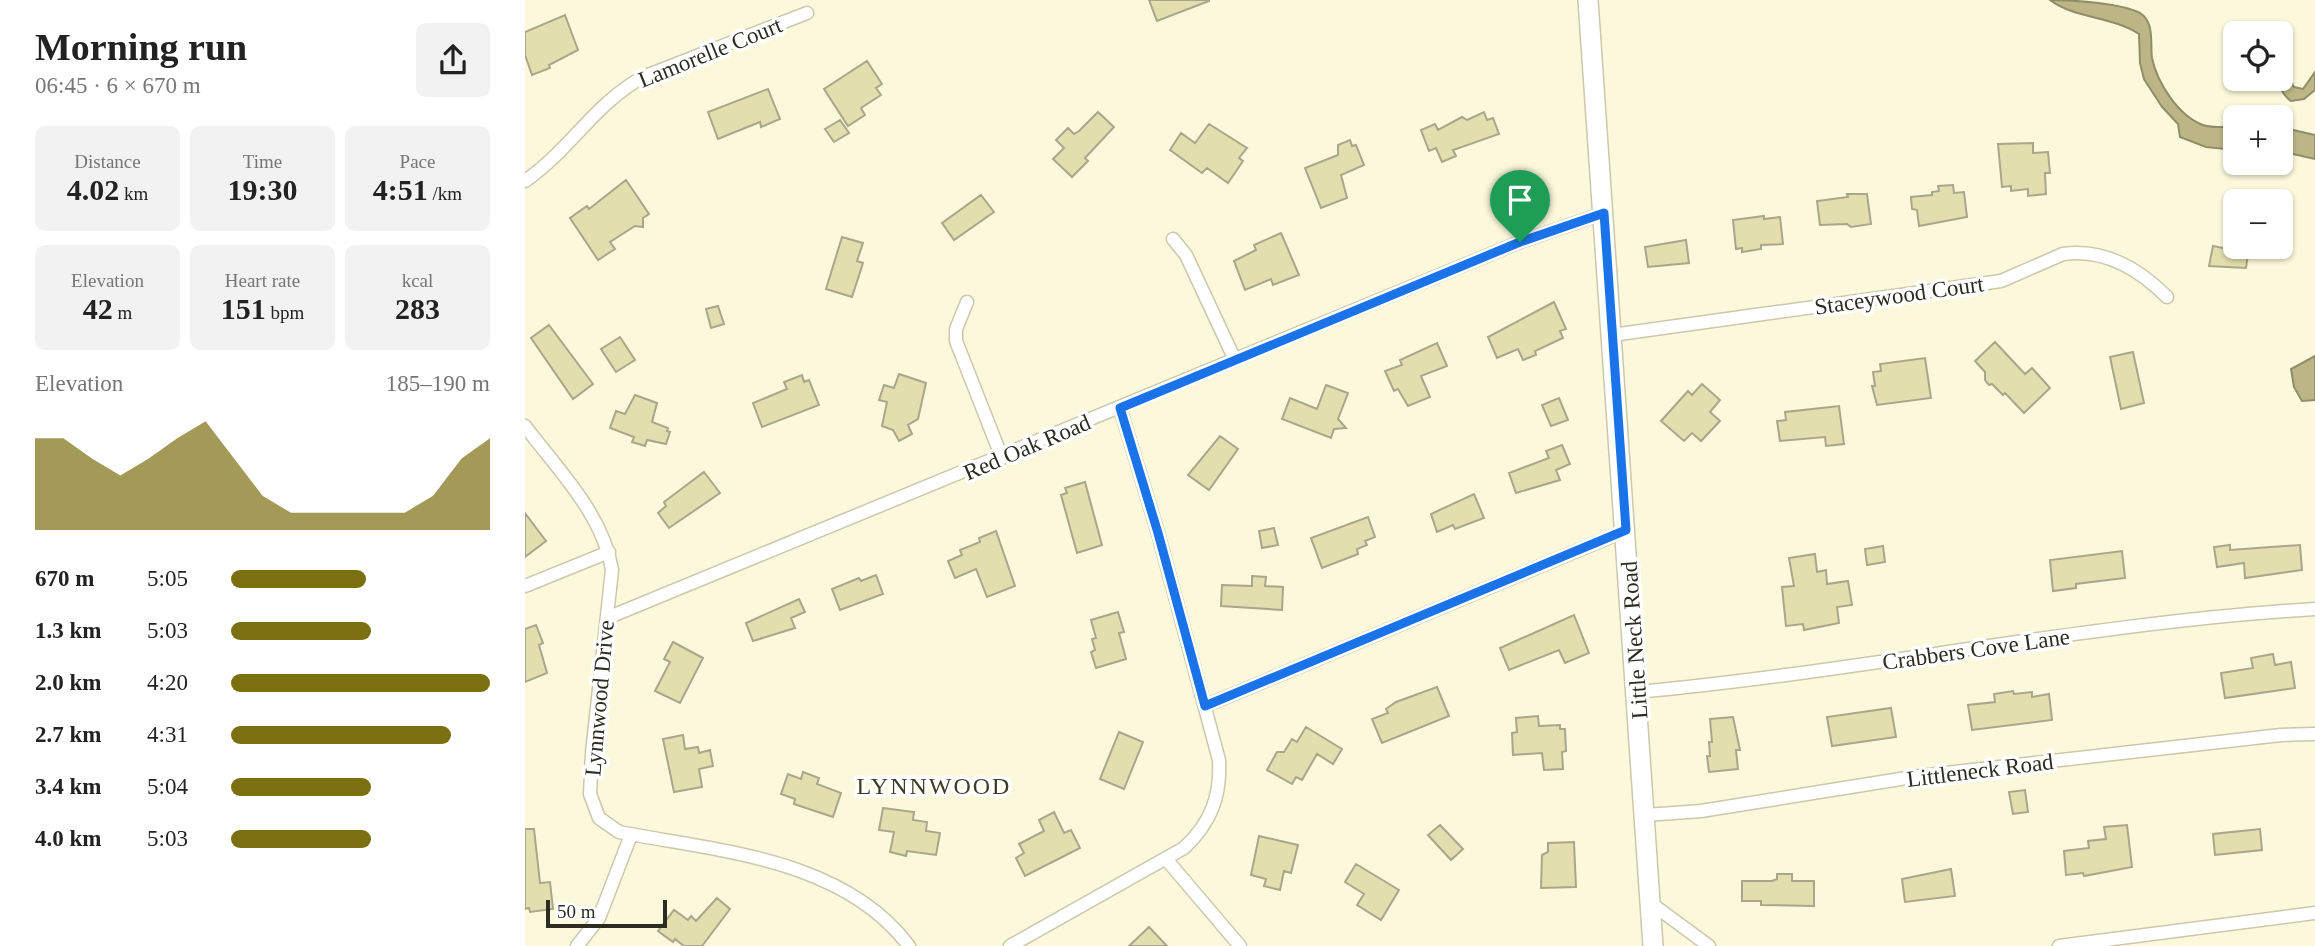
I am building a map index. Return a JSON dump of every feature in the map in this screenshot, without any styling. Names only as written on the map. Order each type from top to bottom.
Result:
[{"type":"street","name":"Little Neck Road","points":[[1588,0],[1638,692],[1653,946]]},
{"type":"street","name":"Lamorelle Court","points":[[525,181],[560,152],[603,103],[622,88],[643,77],[807,13]]},
{"type":"street","name":"Red Oak Road","points":[[607,618],[1002,458],[1520,242],[1604,213]]},
{"type":"street","points":[[1173,239],[1186,255],[1235,360]]},
{"type":"street","name":"Staceywood Court","points":[[1612,335],[2001,281],[2074,252],[2096,254],[2124,264],[2153,283],[2167,297]]},
{"type":"street","points":[[967,302],[957,325],[956,341],[1002,458]]},
{"type":"street","points":[[1010,946],[1166,859],[1196,837],[1212,812],[1218,794],[1219,760],[1158,533],[1120,408]]},
{"type":"street","name":"Lynnwood Drive","points":[[525,426],[593,517],[609,552],[612,570],[592,752],[590,794],[599,818],[618,832],[765,857],[793,867],[857,899],[880,915],[909,946]]},
{"type":"street","points":[[1205,706],[1626,530]]},
{"type":"street","points":[[525,586],[609,552]]},
{"type":"street","name":"Crabbers Cove Lane","points":[[1638,692],[1764,680],[2189,619],[2315,609]]},
{"type":"street","name":"Littleneck Road","points":[[1646,815],[1701,811],[1919,776],[2268,736],[2315,734]]},
{"type":"street","points":[[577,946],[599,918],[631,835]]},
{"type":"street","points":[[1166,859],[1240,946]]},
{"type":"street","points":[[1652,904],[1709,946]]},
{"type":"street","points":[[2059,946],[2315,913]]},
{"type":"shaded area","points":[[2050,0],[2109,4],[2132,10],[2145,17],[2150,28],[2152,58],[2164,87],[2177,106],[2194,121],[2223,127],[2223,149],[2206,147],[2180,137],[2178,124],[2162,107],[2144,79],[2140,63],[2139,34]]},
{"type":"shaded area","points":[[2315,72],[2315,90],[2304,99],[2291,101],[2282,91],[2293,91],[2293,85],[2303,89]]},
{"type":"shaded area","points":[[2293,130],[2315,135],[2315,159],[2293,154]]},
{"type":"shaded area","points":[[2315,356],[2315,400],[2302,401],[2294,387],[2291,369]]},
{"type":"building","points":[[1149,0],[1209,0],[1209,1],[1157,21]]},
{"type":"building","points":[[565,15],[578,50],[549,65],[550,68],[532,75],[525,55],[525,32]]},
{"type":"building","points":[[867,61],[882,84],[876,88],[881,95],[861,108],[865,115],[848,126],[824,89]]},
{"type":"building","points":[[768,89],[780,119],[761,127],[760,122],[718,139],[708,112]]},
{"type":"building","points":[[1098,112],[1114,127],[1085,158],[1088,161],[1072,177],[1053,159],[1064,148],[1056,140],[1068,128],[1074,134],[1079,131]]},
{"type":"building","points":[[1484,112],[1487,120],[1493,118],[1499,134],[1453,150],[1456,156],[1442,162],[1436,148],[1429,151],[1421,130],[1435,124],[1438,130],[1462,117],[1467,120]]},
{"type":"building","points":[[840,120],[849,133],[834,142],[825,129]]},
{"type":"building","points":[[1209,124],[1247,148],[1239,158],[1243,161],[1228,183],[1207,168],[1202,173],[1170,150],[1181,133],[1195,143]]},
{"type":"building","points":[[1350,140],[1352,146],[1356,145],[1364,165],[1341,175],[1347,198],[1321,208],[1305,168],[1338,155],[1338,145]]},
{"type":"building","points":[[2033,143],[2033,153],[2048,152],[2050,173],[2045,173],[2046,194],[2028,196],[2028,189],[2011,191],[2011,186],[2002,187],[1998,144]]},
{"type":"building","points":[[626,180],[649,214],[643,218],[643,227],[635,226],[610,242],[615,249],[598,260],[570,218],[587,206],[589,209]]},
{"type":"building","points":[[1953,185],[1954,193],[1964,192],[1967,217],[1919,226],[1917,210],[1912,209],[1911,197],[1932,195],[1932,192],[1939,191],[1938,186]]},
{"type":"building","points":[[1847,194],[1867,194],[1871,224],[1851,227],[1847,224],[1820,225],[1817,201],[1848,197]]},
{"type":"building","points":[[981,195],[994,212],[954,240],[942,223]]},
{"type":"building","points":[[1764,216],[1764,219],[1780,217],[1783,244],[1761,245],[1761,249],[1742,252],[1742,248],[1736,249],[1733,220]]},
{"type":"building","points":[[1281,233],[1299,275],[1273,285],[1271,279],[1245,290],[1234,261],[1256,250],[1254,245]]},
{"type":"building","points":[[842,237],[863,243],[857,261],[863,263],[852,297],[826,289]]},
{"type":"building","points":[[1686,240],[1689,263],[1648,267],[1645,247]]},
{"type":"building","points":[[2213,246],[2223,248],[2223,259],[2247,259],[2246,268],[2209,266]]},
{"type":"building","points":[[1554,302],[1566,329],[1560,331],[1563,338],[1535,351],[1536,355],[1523,360],[1518,349],[1497,358],[1488,337]]},
{"type":"building","points":[[718,306],[724,324],[711,328],[706,309]]},
{"type":"building","points":[[549,325],[593,384],[573,399],[531,338]]},
{"type":"building","points":[[620,337],[635,360],[616,372],[601,349]]},
{"type":"building","points":[[1995,342],[2025,374],[2032,368],[2050,388],[2024,413],[2005,393],[2003,395],[1992,384],[1989,385],[1985,380],[1985,372],[1975,361]]},
{"type":"building","points":[[1437,343],[1447,366],[1421,376],[1430,397],[1408,406],[1398,389],[1394,391],[1385,371],[1402,365],[1400,360]]},
{"type":"building","points":[[2133,352],[2144,403],[2121,409],[2110,357]]},
{"type":"building","points":[[1925,358],[1931,398],[1877,405],[1872,386],[1875,386],[1873,372],[1881,371],[1880,364]]},
{"type":"building","points":[[899,374],[926,383],[918,419],[908,425],[912,434],[899,441],[893,430],[882,426],[887,402],[879,400],[884,385],[894,388]]},
{"type":"building","points":[[802,375],[804,382],[809,380],[819,405],[762,427],[753,403],[787,389],[784,382]]},
{"type":"building","points":[[1702,384],[1720,400],[1710,412],[1720,421],[1701,441],[1692,433],[1684,441],[1661,421],[1688,391],[1692,395]]},
{"type":"building","points":[[1326,385],[1348,393],[1338,419],[1346,428],[1334,429],[1331,438],[1282,419],[1290,398],[1317,409]]},
{"type":"building","points":[[635,395],[657,403],[652,422],[668,428],[667,431],[670,432],[666,444],[647,440],[645,446],[632,442],[634,437],[610,428],[616,411],[625,414]]},
{"type":"building","points":[[1559,398],[1568,420],[1551,426],[1542,405]]},
{"type":"building","points":[[1839,406],[1844,444],[1826,446],[1825,437],[1780,441],[1777,421],[1786,420],[1785,412]]},
{"type":"building","points":[[1220,436],[1238,449],[1209,490],[1188,475]]},
{"type":"building","points":[[1562,445],[1570,464],[1556,470],[1560,480],[1516,493],[1509,473],[1549,458],[1546,451]]},
{"type":"building","points":[[704,472],[720,493],[669,528],[658,513],[666,506],[664,502]]},
{"type":"building","points":[[1085,482],[1102,545],[1077,553],[1061,495],[1067,493],[1065,488]]},
{"type":"building","points":[[1474,494],[1484,518],[1455,529],[1453,525],[1437,532],[1431,514]]},
{"type":"building","points":[[525,513],[546,541],[525,557]]},
{"type":"building","points":[[1368,517],[1375,537],[1365,541],[1367,545],[1357,549],[1358,554],[1322,568],[1311,538]]},
{"type":"building","points":[[1274,528],[1278,545],[1262,548],[1259,531]]},
{"type":"building","points":[[996,531],[1015,586],[987,597],[976,569],[955,578],[948,561],[962,555],[960,550],[980,542],[979,538]]},
{"type":"building","points":[[2230,545],[2230,550],[2300,545],[2302,570],[2245,578],[2244,563],[2217,567],[2214,547]]},
{"type":"building","points":[[1883,546],[1885,562],[1867,565],[1865,549]]},
{"type":"building","points":[[2122,551],[2125,578],[2076,584],[2076,588],[2053,591],[2050,560]]},
{"type":"building","points":[[1815,554],[1817,572],[1826,570],[1827,584],[1848,581],[1852,605],[1837,607],[1839,623],[1804,630],[1803,624],[1786,626],[1782,587],[1794,586],[1789,558]]},
{"type":"building","points":[[876,575],[883,594],[840,610],[832,589],[859,578],[861,581]]},
{"type":"building","points":[[1252,576],[1266,577],[1265,586],[1283,587],[1282,610],[1221,606],[1222,585],[1252,586]]},
{"type":"building","points":[[799,599],[805,612],[791,618],[795,628],[753,641],[746,623]]},
{"type":"building","points":[[1118,612],[1124,632],[1119,633],[1126,659],[1096,668],[1091,652],[1095,650],[1092,639],[1096,638],[1091,620]]},
{"type":"building","points":[[1574,615],[1589,653],[1565,663],[1559,650],[1509,670],[1500,648]]},
{"type":"building","points":[[536,625],[543,643],[539,645],[547,673],[525,682],[525,629]]},
{"type":"building","points":[[673,642],[703,658],[680,703],[655,691],[670,662],[664,659]]},
{"type":"building","points":[[2273,654],[2275,665],[2291,662],[2295,688],[2225,698],[2221,673],[2253,668],[2251,658]]},
{"type":"building","points":[[1437,687],[1449,716],[1382,743],[1372,719],[1388,713],[1386,709],[1396,702]]},
{"type":"building","points":[[2013,691],[2014,694],[2032,692],[2032,697],[2049,694],[2052,720],[1972,730],[1968,705],[1995,702],[1994,694]]},
{"type":"building","points":[[1891,708],[1896,737],[1832,746],[1827,717]]},
{"type":"building","points":[[1538,716],[1539,726],[1560,725],[1560,729],[1565,729],[1563,769],[1544,770],[1542,753],[1513,755],[1512,733],[1517,732],[1516,718]]},
{"type":"building","points":[[1733,717],[1740,750],[1736,750],[1738,769],[1709,772],[1707,756],[1710,756],[1709,742],[1712,742],[1710,719]]},
{"type":"building","points":[[1306,727],[1342,749],[1333,764],[1317,754],[1302,780],[1296,777],[1292,784],[1267,770],[1277,752],[1284,752],[1292,739],[1297,742]]},
{"type":"building","points":[[1119,732],[1143,742],[1124,789],[1100,779]]},
{"type":"building","points":[[683,735],[685,749],[698,747],[699,753],[710,750],[713,766],[699,769],[702,787],[674,792],[663,739]]},
{"type":"building","points":[[803,772],[819,778],[817,784],[841,793],[833,817],[794,804],[795,799],[781,794],[788,774],[801,779]]},
{"type":"building","points":[[2025,790],[2028,812],[2013,814],[2009,792]]},
{"type":"building","points":[[883,808],[914,812],[913,820],[927,822],[926,831],[940,833],[936,855],[907,851],[906,856],[890,852],[894,832],[879,830]]},
{"type":"building","points":[[1054,812],[1064,833],[1071,830],[1080,848],[1025,876],[1016,858],[1024,853],[1019,844],[1044,831],[1039,820]]},
{"type":"building","points":[[1440,825],[1463,849],[1451,860],[1428,835]]},
{"type":"building","points":[[2127,825],[2132,867],[2084,876],[2083,873],[2066,875],[2064,851],[2089,848],[2088,841],[2106,839],[2104,827]]},
{"type":"building","points":[[525,829],[534,829],[540,883],[550,882],[553,909],[530,912],[529,908],[525,909]]},
{"type":"building","points":[[2260,829],[2262,850],[2215,855],[2213,834]]},
{"type":"building","points":[[1259,836],[1298,845],[1291,873],[1284,871],[1280,890],[1264,886],[1266,879],[1251,875]]},
{"type":"building","points":[[1574,842],[1576,887],[1541,888],[1542,855],[1548,852],[1548,843]]},
{"type":"building","points":[[1356,864],[1399,890],[1381,920],[1357,905],[1364,894],[1345,882]]},
{"type":"building","points":[[1951,869],[1955,896],[1905,902],[1902,879]]},
{"type":"building","points":[[1777,874],[1792,874],[1792,881],[1814,881],[1814,906],[1761,905],[1761,901],[1742,901],[1742,881],[1772,881],[1777,879]]},
{"type":"building","points":[[717,898],[730,909],[702,946],[684,946],[658,931],[674,910],[688,920],[691,916],[696,921]]},
{"type":"building","points":[[1149,927],[1167,946],[1129,946]]},
{"type":"district","name":"LYNNWOOD","points":[[934,786]]},
{"type":"route","points":[[1604,213],[1626,530],[1205,706],[1158,533],[1120,408],[1520,242],[1604,213]]}]
